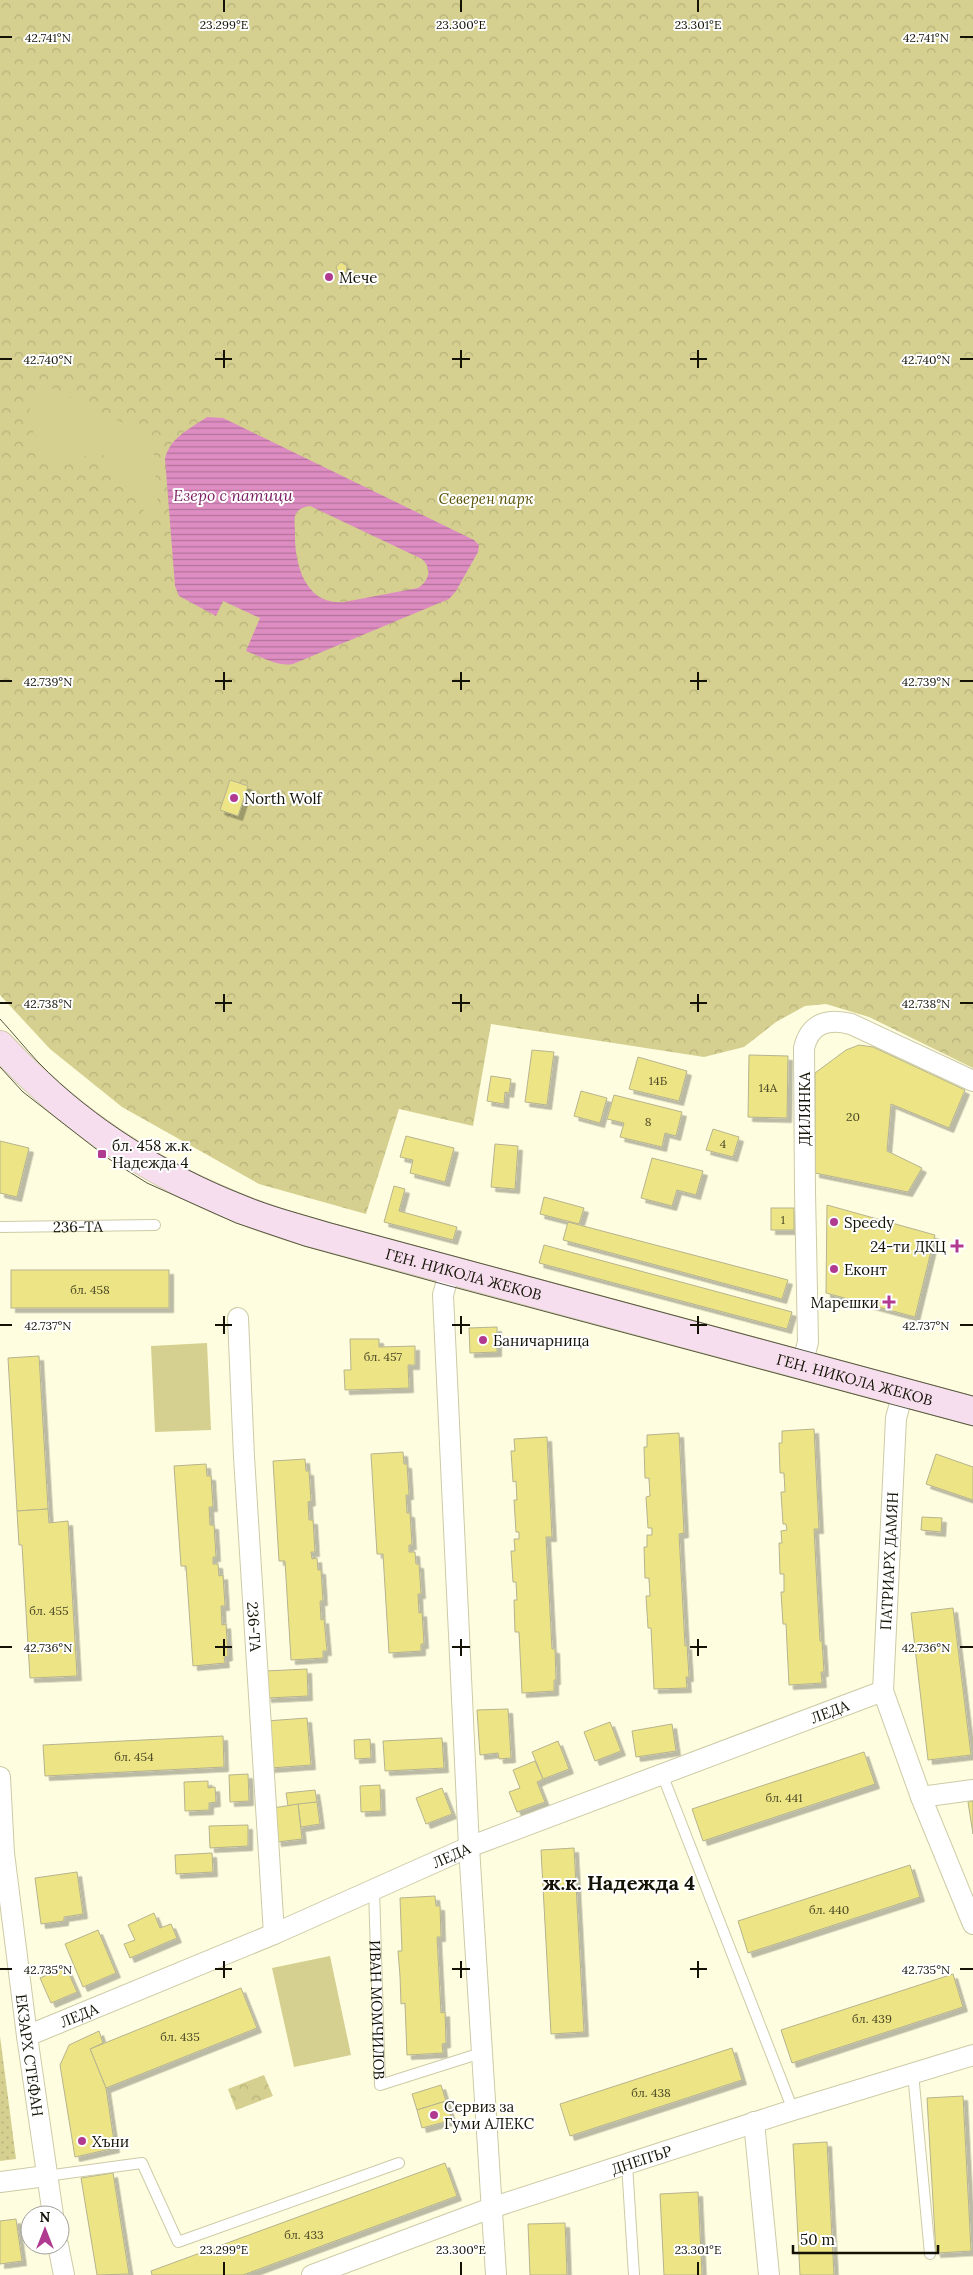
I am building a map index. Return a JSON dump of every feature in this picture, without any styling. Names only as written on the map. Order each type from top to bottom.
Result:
[{"type":"street","name":"ДИЛЯНКА","points":[[802,1365],[808,1342],[804,1048],[807,1035],[817,1026],[837,1020],[851,1024],[973,1081]]},
{"type":"street","name":"ГЕН. НИКОЛА ЖЕКОВ","points":[[0,1045],[32,1078],[92,1128],[154,1168],[203,1194],[275,1222],[973,1412]]},
{"type":"street","points":[[450,1270],[443,1295],[481,2053],[496,2275]]},
{"type":"street","name":"236-ТА","points":[[238,1318],[244,1457],[274,1934]]},
{"type":"street","name":"ПАТРИАРХ ДАМЯН","points":[[903,1392],[896,1418],[884,1691],[921,1797],[964,1875],[973,1924]]},
{"type":"street","name":"ЛЕДА","points":[[27,2036],[274,1934],[470,1847],[884,1691]]},
{"type":"street","name":"ЕКЗАРХ СТЕФАН","points":[[0,1777],[4,1853],[27,2036],[51,2205]]},
{"type":"street","points":[[921,1797],[973,1790]]},
{"type":"street","name":"ДНЕПЪР","points":[[312,2275],[491,2208],[754,2122],[973,2055]]},
{"type":"street","points":[[754,2122],[769,2275]]},
{"type":"street","points":[[0,2182],[46,2176]]},
{"type":"street","points":[[60,2255],[64,2275]]},
{"type":"lane","name":"236-ТА","points":[[0,1227],[155,1225]]},
{"type":"lane","points":[[662,1774],[793,2110]]},
{"type":"lane","name":"ИВАН МОМЧИЛОВ","points":[[374,1889],[380,2085],[481,2053]]},
{"type":"lane","points":[[913,2073],[930,2254]]},
{"type":"lane","points":[[46,2176],[142,2163],[178,2242],[399,2163]]},
{"type":"lane","points":[[627,2164],[634,2275]]},
{"type":"green space","name":"Северен парк","points":[[0,0],[973,0],[973,1068],[869,1017],[826,1004],[805,1006],[776,1022],[744,1047],[704,1057],[491,1024],[473,1126],[399,1109],[366,1214],[259,1184],[122,1107],[50,1049],[0,995]]},
{"type":"green space","points":[[43,384],[146,434],[153,446],[159,517],[154,521],[149,518],[98,448],[67,465],[57,465],[48,460],[41,451],[36,439],[30,414],[31,395],[36,388]]},
{"type":"green space","points":[[207,1343],[211,1430],[155,1432],[151,1346]]},
{"type":"green space","points":[[330,1956],[351,2055],[294,2067],[272,1968]]},
{"type":"green space","points":[[0,2036],[16,2159],[0,2161]]},
{"type":"green space","points":[[264,2075],[273,2096],[236,2110],[228,2089]]},
{"type":"water","name":"Езеро с патици","points":[[207,417],[223,418],[474,540],[479,545],[478,552],[456,591],[449,599],[293,664],[275,663],[246,651],[260,618],[223,601],[216,616],[179,596],[175,586],[165,459],[176,439]],"holes":[[[310,506],[422,559],[427,566],[428,574],[425,581],[418,588],[344,602],[331,601],[320,597],[311,590],[304,580],[295,544],[295,516],[299,510]]]},
{"type":"building","points":[[341,262],[347,266],[346,273],[338,273],[336,267]]},
{"type":"building","name":"North Wolf","points":[[230,780],[248,786],[238,816],[220,810]]},
{"type":"building","points":[[859,1045],[873,1047],[965,1090],[949,1128],[891,1104],[887,1151],[922,1168],[908,1192],[815,1173],[815,1073],[846,1050]]},
{"type":"building","points":[[532,1050],[554,1052],[547,1105],[525,1102]]},
{"type":"building","points":[[749,1055],[788,1056],[787,1118],[748,1117]]},
{"type":"building","points":[[638,1057],[687,1071],[679,1101],[629,1089]]},
{"type":"building","points":[[491,1076],[511,1079],[509,1093],[505,1092],[504,1104],[487,1101]]},
{"type":"building","points":[[581,1091],[607,1098],[600,1123],[574,1116]]},
{"type":"building","points":[[614,1095],[682,1112],[676,1136],[665,1133],[662,1147],[620,1137],[624,1123],[607,1119]]},
{"type":"building","points":[[713,1129],[739,1137],[733,1157],[706,1150]]},
{"type":"building","points":[[406,1136],[454,1148],[445,1182],[410,1173],[413,1160],[400,1157]]},
{"type":"building","points":[[0,1141],[29,1148],[17,1197],[0,1193]]},
{"type":"building","points":[[495,1144],[518,1146],[515,1189],[491,1187]]},
{"type":"building","points":[[652,1158],[703,1171],[696,1195],[677,1190],[672,1206],[641,1198]]},
{"type":"building","points":[[394,1186],[405,1189],[399,1211],[457,1227],[453,1240],[384,1222]]},
{"type":"building","points":[[544,1197],[584,1208],[579,1224],[540,1214]]},
{"type":"building","points":[[827,1205],[935,1235],[915,1317],[826,1293]]},
{"type":"building","points":[[771,1208],[794,1208],[794,1230],[771,1230]]},
{"type":"building","points":[[568,1222],[788,1280],[782,1299],[563,1240]]},
{"type":"building","points":[[544,1245],[792,1312],[787,1329],[539,1263]]},
{"type":"building","points":[[11,1270],[169,1270],[169,1308],[11,1308]]},
{"type":"building","points":[[497,1327],[497,1352],[470,1353],[469,1328]]},
{"type":"building","points":[[350,1339],[379,1339],[379,1347],[415,1346],[415,1365],[408,1365],[409,1388],[345,1390],[344,1370],[351,1370]]},
{"type":"building","points":[[39,1356],[48,1509],[17,1511],[8,1358]]},
{"type":"building","points":[[814,1429],[819,1529],[814,1529],[820,1641],[822,1641],[824,1672],[821,1672],[822,1683],[789,1685],[786,1624],[783,1624],[781,1592],[784,1592],[784,1574],[780,1574],[779,1543],[782,1543],[781,1531],[787,1530],[786,1524],[783,1524],[781,1492],[785,1492],[784,1473],[780,1473],[779,1443],[782,1443],[782,1431]]},
{"type":"building","points":[[679,1433],[684,1533],[679,1534],[685,1646],[687,1645],[689,1677],[686,1677],[687,1688],[654,1689],[651,1628],[648,1628],[646,1596],[650,1596],[649,1578],[645,1578],[644,1547],[647,1547],[647,1535],[652,1535],[652,1528],[648,1528],[646,1497],[650,1496],[649,1478],[645,1478],[644,1447],[647,1447],[647,1435]]},
{"type":"building","points":[[547,1437],[552,1537],[546,1537],[552,1649],[555,1649],[556,1680],[554,1680],[554,1691],[522,1693],[519,1632],[515,1632],[514,1600],[517,1600],[516,1582],[513,1582],[511,1551],[515,1551],[514,1539],[519,1539],[519,1532],[516,1532],[514,1500],[517,1500],[516,1481],[513,1482],[511,1451],[515,1451],[514,1439]]},
{"type":"building","points":[[403,1452],[404,1464],[407,1464],[409,1495],[406,1495],[407,1513],[410,1513],[412,1545],[409,1545],[409,1552],[415,1552],[416,1564],[419,1564],[421,1594],[418,1594],[419,1613],[422,1612],[424,1644],[421,1644],[421,1651],[389,1653],[383,1554],[377,1554],[371,1454]]},
{"type":"building","points":[[936,1454],[973,1467],[973,1500],[926,1484]]},
{"type":"building","points":[[305,1459],[306,1471],[309,1471],[311,1501],[308,1502],[309,1520],[313,1520],[315,1552],[311,1552],[312,1559],[317,1558],[318,1570],[321,1570],[323,1601],[320,1601],[321,1620],[324,1619],[327,1651],[323,1651],[323,1658],[291,1660],[285,1561],[279,1561],[273,1461]]},
{"type":"building","points":[[206,1464],[207,1476],[211,1476],[213,1507],[209,1507],[210,1525],[214,1525],[216,1557],[213,1557],[213,1564],[218,1564],[219,1576],[223,1575],[225,1606],[221,1606],[222,1625],[226,1624],[228,1656],[224,1657],[225,1663],[193,1666],[186,1566],[181,1566],[174,1466]]},
{"type":"building","points":[[48,1509],[49,1523],[68,1521],[77,1676],[30,1678],[22,1545],[19,1545],[17,1511]]},
{"type":"building","points":[[922,1517],[942,1518],[941,1532],[921,1530]]},
{"type":"building","points":[[953,1608],[971,1755],[928,1760],[911,1613]]},
{"type":"building","points":[[307,1669],[308,1696],[267,1698],[265,1671]]},
{"type":"building","points":[[508,1709],[511,1758],[499,1759],[498,1753],[480,1755],[477,1710]]},
{"type":"building","points":[[307,1718],[311,1765],[270,1768],[266,1721]]},
{"type":"building","points":[[610,1722],[621,1751],[595,1761],[584,1732]]},
{"type":"building","points":[[672,1724],[676,1751],[636,1757],[632,1731]]},
{"type":"building","points":[[223,1736],[224,1767],[45,1776],[43,1745]]},
{"type":"building","points":[[442,1738],[444,1768],[385,1771],[383,1741]]},
{"type":"building","points":[[370,1739],[371,1758],[355,1759],[354,1740]]},
{"type":"building","points":[[558,1741],[569,1769],[543,1779],[532,1752]]},
{"type":"building","points":[[864,1752],[875,1784],[703,1841],[692,1809]]},
{"type":"building","points":[[535,1761],[543,1779],[537,1782],[545,1802],[517,1812],[509,1792],[520,1788],[513,1770]]},
{"type":"building","points":[[248,1774],[249,1801],[230,1802],[229,1775]]},
{"type":"building","points":[[208,1781],[208,1788],[215,1787],[216,1802],[209,1803],[209,1810],[185,1811],[184,1782]]},
{"type":"building","points":[[380,1785],[381,1811],[361,1812],[360,1786]]},
{"type":"building","points":[[442,1788],[452,1814],[426,1824],[416,1798]]},
{"type":"building","points":[[315,1790],[317,1802],[288,1806],[286,1793]]},
{"type":"building","points":[[973,1801],[973,1834],[968,1802]]},
{"type":"building","points":[[317,1802],[320,1824],[301,1827],[298,1804]]},
{"type":"building","points":[[298,1804],[302,1839],[277,1842],[273,1808]]},
{"type":"building","points":[[248,1825],[248,1846],[210,1848],[209,1826]]},
{"type":"building","points":[[574,1848],[584,2032],[551,2034],[541,1850]]},
{"type":"building","points":[[212,1853],[213,1872],[176,1874],[175,1855]]},
{"type":"building","points":[[910,1865],[920,1897],[748,1953],[738,1921]]},
{"type":"building","points":[[77,1872],[83,1914],[64,1917],[64,1921],[41,1924],[35,1878]]},
{"type":"building","points":[[435,1896],[436,1906],[440,1906],[441,1937],[437,1937],[441,2013],[445,2012],[446,2043],[442,2044],[443,2053],[407,2055],[405,2003],[401,2004],[398,1951],[402,1951],[400,1898]]},
{"type":"building","points":[[154,1913],[160,1928],[171,1924],[177,1938],[130,1958],[124,1944],[135,1940],[128,1925]]},
{"type":"building","points":[[98,1930],[116,1973],[83,1987],[65,1944]]},
{"type":"building","points":[[66,1967],[77,1992],[51,2003],[40,1978]]},
{"type":"building","points":[[953,1974],[963,2007],[792,2063],[781,2030]]},
{"type":"building","points":[[241,1988],[257,2028],[106,2088],[90,2049]]},
{"type":"building","points":[[99,2031],[103,2043],[90,2049],[106,2088],[115,2148],[75,2157],[60,2065],[69,2045]]},
{"type":"building","points":[[732,2048],[742,2080],[570,2136],[560,2104]]},
{"type":"building","points":[[441,2085],[446,2101],[417,2110],[412,2094]]},
{"type":"building","points":[[963,2096],[971,2251],[936,2253],[927,2098]]},
{"type":"building","name":"Сервиз за Гуми АЛЕКС","points":[[446,2101],[452,2120],[422,2128],[417,2110]]},
{"type":"building","points":[[827,2142],[834,2275],[800,2275],[793,2144]]},
{"type":"building","points":[[445,2163],[457,2196],[243,2275],[152,2275],[151,2271]]},
{"type":"building","points":[[113,2173],[129,2274],[97,2275],[81,2178]]},
{"type":"building","points":[[698,2192],[702,2275],[664,2275],[660,2194]]},
{"type":"building","points":[[16,2219],[22,2261],[0,2264],[0,2221]]},
{"type":"building","points":[[565,2223],[567,2275],[530,2275],[528,2224]]},
{"type":"tram line","points":[[0,1019],[38,1062],[60,1083],[108,1121],[134,1139],[188,1170],[255,1199],[331,1223],[973,1396]]},
{"type":"tram line","points":[[0,1067],[23,1092],[109,1159],[147,1183],[236,1223],[304,1246],[973,1426]]},
{"type":"place","name":"Мече","points":[[329,277]]},
{"type":"place","name":"North Wolf","points":[[234,798]]},
{"type":"place","name":"бл. 458 ж.к. Надежда 4","points":[[102,1154]]},
{"type":"place","name":"Speedy","points":[[834,1222]]},
{"type":"place","name":"24-ти ДКЦ","points":[[957,1246]]},
{"type":"place","name":"Еконт","points":[[834,1269]]},
{"type":"place","name":"Марешки","points":[[889,1302]]},
{"type":"place","name":"Баничарница","points":[[483,1340]]},
{"type":"place","name":"Сервиз за Гуми АЛЕКС","points":[[434,2115]]},
{"type":"place","name":"Хъни","points":[[82,2141]]},
{"type":"district","name":"ж.к. Надежда 4","points":[[619,1882]]}]
